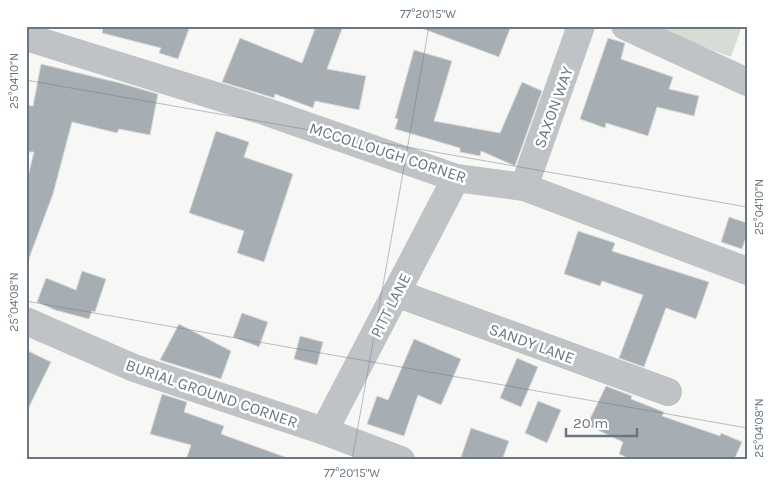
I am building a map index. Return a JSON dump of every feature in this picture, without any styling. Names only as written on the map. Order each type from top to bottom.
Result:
[{"type":"street","name":"SAXON WAY","points":[[524,187],[581,26]]},
{"type":"street","points":[[625,26],[747,82]]},
{"type":"street","name":"MCCOLLOUGH CORNER","points":[[26,37],[264,111],[456,178],[524,187],[747,271]]},
{"type":"street","name":"PITT LANE","points":[[324,431],[456,178]]},
{"type":"street","name":"SANDY LANE","points":[[396,293],[668,392]]},
{"type":"street","name":"BURIAL GROUND CORNER","points":[[26,321],[134,368],[324,431],[401,460]]},
{"type":"shaded area","points":[[647,26],[742,26],[731,57]]},
{"type":"building","points":[[103,26],[190,26],[178,59],[159,53],[161,48],[102,33]]},
{"type":"building","points":[[316,26],[343,26],[327,69],[366,76],[359,110],[315,101],[313,108],[275,94],[274,98],[222,82],[240,38],[302,63]]},
{"type":"building","points":[[421,26],[511,26],[499,57],[421,28]]},
{"type":"building","points":[[608,38],[625,43],[621,59],[673,77],[669,89],[699,96],[694,116],[657,107],[648,136],[606,123],[605,128],[580,119]]},
{"type":"building","points":[[414,50],[452,61],[434,121],[500,133],[522,82],[542,91],[515,166],[481,151],[480,156],[460,152],[460,148],[395,129],[398,119],[395,118]]},
{"type":"building","points":[[41,64],[158,94],[150,135],[119,129],[117,133],[72,122],[53,194],[28,261],[26,261],[26,185],[34,152],[26,152],[26,105],[33,106]]},
{"type":"building","points":[[216,131],[249,142],[244,157],[293,174],[264,262],[237,253],[244,231],[189,213]]},
{"type":"building","points":[[729,217],[747,223],[747,234],[742,249],[721,242]]},
{"type":"building","points":[[578,231],[615,243],[612,251],[709,282],[696,319],[666,308],[644,367],[619,358],[643,295],[602,281],[600,286],[564,274]]},
{"type":"building","points":[[82,271],[106,279],[95,312],[92,311],[89,319],[55,310],[37,302],[46,278],[76,290]]},
{"type":"building","points":[[242,313],[268,322],[259,347],[233,337]]},
{"type":"building","points":[[179,324],[231,351],[221,379],[160,360]]},
{"type":"building","points":[[300,336],[323,342],[317,365],[294,359]]},
{"type":"building","points":[[414,339],[461,359],[441,405],[418,395],[404,436],[367,424],[377,396],[388,400]]},
{"type":"building","points":[[26,350],[51,362],[26,413]]},
{"type":"building","points":[[517,358],[538,367],[521,407],[500,398]]},
{"type":"building","points":[[606,386],[632,396],[631,399],[664,412],[662,416],[720,436],[721,433],[742,442],[734,460],[632,460],[619,454],[623,442],[587,425]]},
{"type":"building","points":[[162,394],[187,402],[184,412],[224,426],[221,434],[285,457],[285,460],[186,460],[191,445],[150,434]]},
{"type":"building","points":[[538,401],[561,410],[547,443],[525,433]]},
{"type":"building","points":[[471,428],[509,441],[502,460],[460,460]]}]
